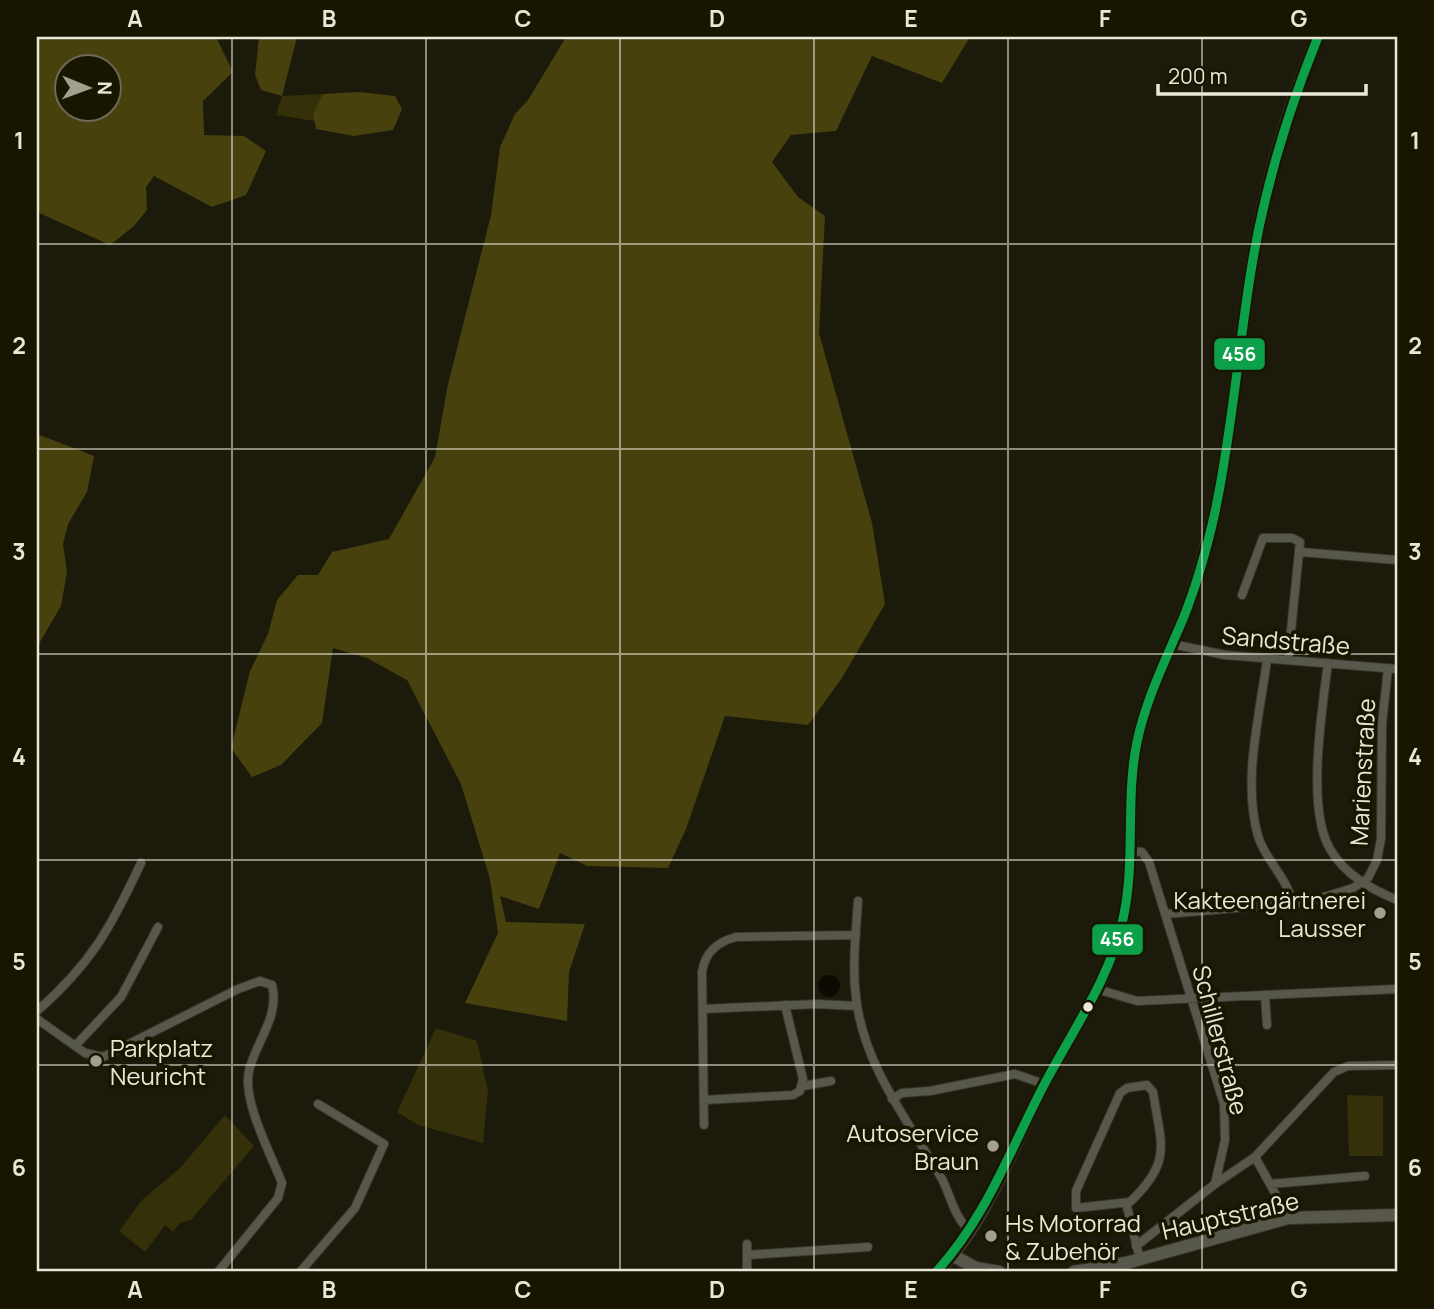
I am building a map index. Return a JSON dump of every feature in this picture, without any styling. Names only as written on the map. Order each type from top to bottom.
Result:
[{"type":"main road","points":[[936,1272],[970,1230],[1044,1084],[1097,989],[1120,933],[1128,891],[1137,740],[1198,575],[1222,478],[1251,268],[1266,192],[1287,119],[1318,37]]},
{"type":"main road","name":"Hauptstraße","points":[[1074,1272],[1138,1253],[1288,1218],[1397,1215]]},
{"type":"main road","points":[[952,1255],[976,1268],[999,1272]]},
{"type":"street","points":[[1242,595],[1263,538],[1297,539],[1300,542],[1288,660]]},
{"type":"street","points":[[1301,552],[1397,560]]},
{"type":"street","name":"Sandstraße","points":[[1172,644],[1267,659],[1393,668]]},
{"type":"street","points":[[1267,659],[1252,798],[1261,844],[1290,891],[1292,903]]},
{"type":"street","points":[[1328,663],[1319,750],[1320,808],[1328,846],[1363,884],[1397,900]]},
{"type":"street","name":"Marienstraße","points":[[1363,884],[1377,860],[1381,839],[1382,724],[1393,668]]},
{"type":"street","name":"Schillerstraße","points":[[1130,851],[1142,852],[1147,857],[1225,1116],[1224,1150],[1215,1184]]},
{"type":"street","points":[[37,1011],[90,959],[118,911],[141,863]]},
{"type":"street","points":[[1166,914],[1322,899],[1363,884]]},
{"type":"street","points":[[858,901],[857,1006],[872,1052],[892,1099],[942,1180],[962,1223],[970,1230]]},
{"type":"street","points":[[75,1046],[121,996],[158,927]]},
{"type":"street","points":[[704,1125],[703,965],[718,943],[736,937],[856,935]]},
{"type":"street","points":[[37,1019],[75,1046],[95,1056],[111,1055],[238,989],[260,981],[272,985],[276,1002],[249,1072],[248,1094],[282,1183],[278,1198],[218,1272]]},
{"type":"street","points":[[1097,989],[1138,1001],[1397,989]]},
{"type":"street","points":[[1265,995],[1267,1025]]},
{"type":"street","points":[[703,1009],[785,1005],[857,1006]]},
{"type":"street","points":[[785,1005],[803,1086]]},
{"type":"street","points":[[1125,1203],[1138,1253],[1215,1184],[1255,1157],[1334,1072],[1348,1066],[1397,1065]]},
{"type":"street","points":[[892,1099],[902,1093],[930,1091],[1015,1074],[1044,1084]]},
{"type":"street","points":[[803,1086],[808,1088],[831,1081]]},
{"type":"street","points":[[1147,1085],[1153,1092],[1161,1157],[1149,1184],[1125,1203],[1079,1209],[1074,1197],[1120,1093],[1127,1088],[1147,1085]]},
{"type":"street","points":[[704,1100],[793,1095],[803,1086]]},
{"type":"street","points":[[300,1272],[355,1208],[384,1141],[318,1104]]},
{"type":"street","points":[[1255,1157],[1288,1218]]},
{"type":"street","points":[[1270,1184],[1365,1176]]},
{"type":"street","points":[[747,1244],[747,1272]]},
{"type":"street","points":[[747,1255],[868,1247]]},
{"type":"shaded area","points":[[37,37],[216,37],[233,72],[203,101],[204,135],[244,136],[266,151],[246,195],[212,207],[154,176],[146,187],[147,210],[134,226],[110,245],[37,212]]},
{"type":"shaded area","points":[[259,37],[297,37],[282,96],[261,90],[255,75]]},
{"type":"shaded area","points":[[566,37],[970,37],[942,83],[872,56],[836,131],[791,135],[772,162],[798,197],[825,216],[819,333],[872,523],[885,604],[842,678],[808,725],[725,716],[686,829],[668,868],[587,866],[560,853],[539,909],[500,896],[506,922],[585,924],[569,972],[567,1021],[465,1003],[498,933],[490,879],[461,784],[407,680],[367,658],[333,648],[322,723],[281,765],[252,777],[231,748],[250,671],[268,634],[277,600],[298,575],[318,575],[332,552],[389,539],[435,457],[448,384],[491,215],[500,147],[515,114],[528,100]]},
{"type":"shaded area","points":[[360,92],[395,96],[402,109],[393,130],[354,136],[316,129],[313,114],[323,94]]},
{"type":"shaded area","points":[[323,94],[313,114],[314,121],[276,115],[282,96]]},
{"type":"shaded area","points":[[37,434],[94,456],[87,492],[68,524],[63,544],[67,572],[61,606],[37,647]]},
{"type":"shaded area","points":[[829,975],[839,982],[840,986],[833,996],[829,997],[819,990],[818,986],[825,976]]},
{"type":"shaded area","points":[[436,1028],[477,1041],[488,1091],[483,1143],[418,1125],[397,1112]]},
{"type":"shaded area","points":[[1347,1095],[1383,1096],[1383,1156],[1349,1156]]},
{"type":"shaded area","points":[[225,1115],[254,1146],[191,1220],[180,1223],[173,1232],[165,1225],[145,1252],[119,1231],[142,1200],[180,1168]]},
{"type":"transit line","name":"456","points":[[936,1272],[969,1229],[996,1183],[1044,1085],[1100,984],[1117,941],[1127,897],[1133,764],[1137,742],[1151,695],[1193,593],[1209,539],[1226,452],[1256,241],[1287,123],[1318,37]]},
{"type":"place","name":"Kakteengärtnerei Lausser","points":[[1380,913]]},
{"type":"place","name":"Parkplatz Neuricht","points":[[96,1061]]},
{"type":"place","name":"Autoservice Braun","points":[[993,1146]]},
{"type":"place","name":"Hs Motorrad & Zubehör","points":[[991,1236]]}]
